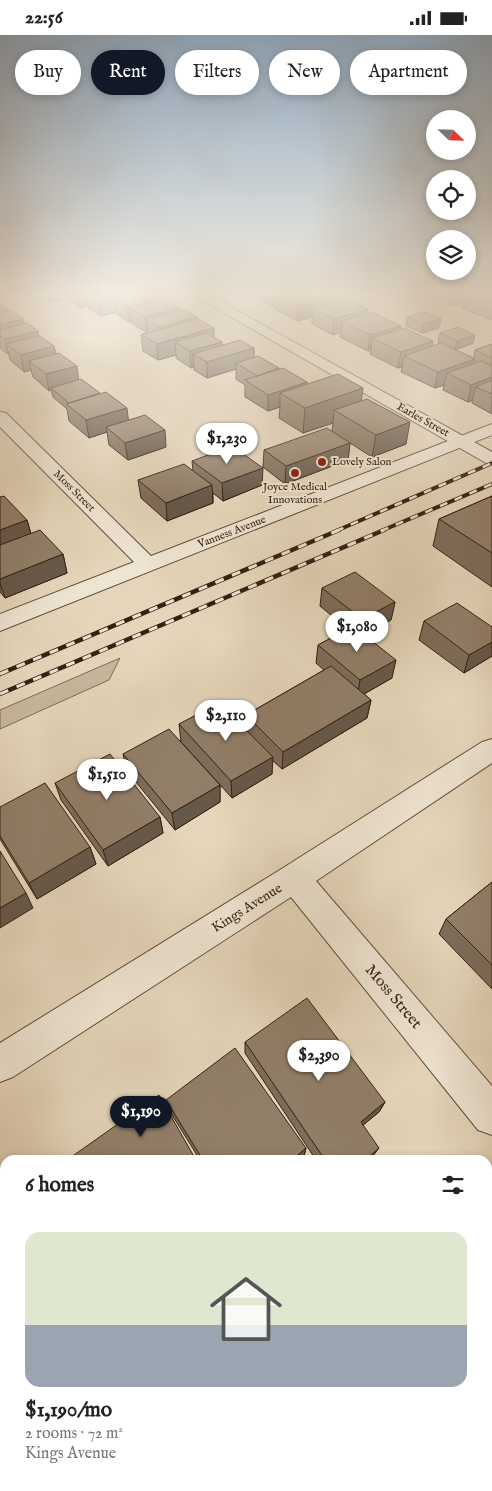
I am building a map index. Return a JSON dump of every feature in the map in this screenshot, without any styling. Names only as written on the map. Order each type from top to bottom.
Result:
[{"type":"street","name":"Earles Street","points":[[319,362],[490,458]]},
{"type":"street","name":"Moss Street","points":[[0,417],[148,565]]},
{"type":"street","name":"Vanness Avenue","points":[[0,623],[492,429]]},
{"type":"street","name":"Kings Avenue","points":[[0,1064],[294,878],[492,749]]},
{"type":"street","name":"Moss Street","points":[[294,878],[492,1115]]},
{"type":"shaded area","points":[[120,658],[109,680],[0,729],[0,710]]},
{"type":"building","points":[[30,362],[71,362],[77,366],[46,374]]},
{"type":"building","points":[[268,362],[279,368],[257,376],[236,363]]},
{"type":"building","points":[[417,362],[467,362],[438,372]]},
{"type":"building","points":[[478,362],[492,366],[492,377],[471,385],[447,373]]},
{"type":"building","points":[[283,368],[307,382],[268,395],[245,380]]},
{"type":"building","points":[[338,374],[363,388],[305,408],[280,393]]},
{"type":"building","points":[[81,379],[100,393],[69,403],[51,388]]},
{"type":"building","points":[[492,380],[492,394],[476,387]]},
{"type":"building","points":[[106,392],[127,408],[86,420],[66,404]]},
{"type":"building","points":[[367,399],[410,422],[376,435],[334,410]]},
{"type":"building","points":[[145,415],[165,430],[125,443],[106,427]]},
{"type":"building","points":[[327,428],[350,443],[286,466],[264,450]]},
{"type":"building","points":[[232,446],[263,468],[222,483],[192,461]]},
{"type":"building","points":[[184,464],[212,485],[166,503],[138,480]]},
{"type":"building","points":[[4,496],[27,520],[0,530],[0,497]]},
{"type":"building","points":[[492,496],[492,553],[439,519]]},
{"type":"building","points":[[40,530],[63,554],[0,579],[0,545]]},
{"type":"building","points":[[355,572],[395,602],[362,619],[322,588]]},
{"type":"building","points":[[457,603],[492,627],[492,642],[469,655],[424,621]]},
{"type":"building","points":[[353,626],[396,660],[360,680],[318,645]]},
{"type":"building","points":[[331,666],[371,700],[283,752],[246,715]]},
{"type":"building","points":[[219,703],[273,757],[231,781],[179,724]]},
{"type":"building","points":[[169,729],[220,785],[172,813],[123,754]]},
{"type":"building","points":[[110,754],[160,817],[103,850],[55,783]]},
{"type":"building","points":[[45,783],[90,847],[29,883],[0,836],[0,807]]},
{"type":"building","points":[[0,851],[26,893],[0,908]]},
{"type":"building","points":[[492,882],[492,965],[446,919]]},
{"type":"building","points":[[307,998],[385,1102],[361,1122],[379,1148],[371,1155],[322,1155],[245,1042]]},
{"type":"building","points":[[235,1048],[306,1148],[298,1155],[200,1155],[166,1100]]},
{"type":"building","points":[[159,1095],[193,1155],[74,1155]]},
{"type":"railway","points":[[336,531],[492,463]]},
{"type":"railway","points":[[381,531],[492,484]]},
{"type":"railway","points":[[0,674],[339,530]]},
{"type":"railway","points":[[0,694],[384,530]]},
{"type":"place","name":"Lovely Salon","points":[[322,462]]},
{"type":"place","name":"Joyce Medical Innovations","points":[[295,473]]}]
